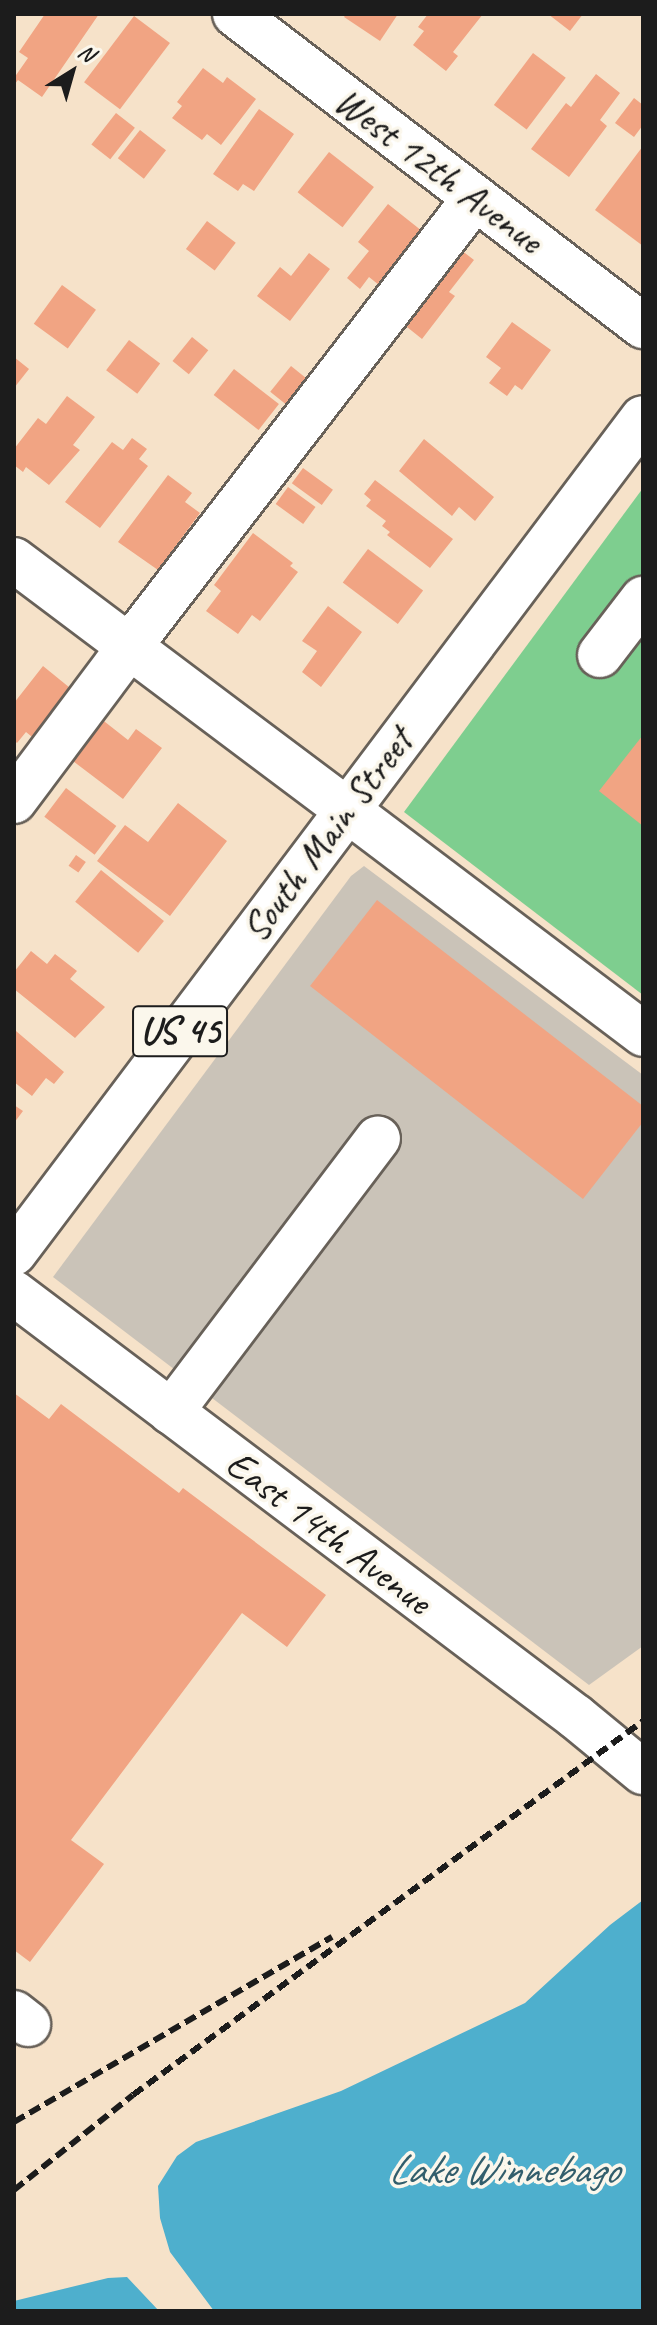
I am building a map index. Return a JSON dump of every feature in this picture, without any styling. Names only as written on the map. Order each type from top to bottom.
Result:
[{"type":"street","name":"West 12th Avenue","points":[[235,14],[643,326]]},
{"type":"street","points":[[14,801],[475,198]]},
{"type":"street","name":"South Main Street","points":[[14,1253],[643,418]]},
{"type":"street","points":[[14,560],[643,1034]]},
{"type":"street","points":[[600,655],[643,599]]},
{"type":"street","points":[[171,1412],[378,1138]]},
{"type":"street","name":"East 14th Avenue","points":[[14,1293],[576,1717],[643,1772]]},
{"type":"shaded area","points":[[364,866],[643,1075],[643,1646],[589,1685],[53,1277],[351,876]]},
{"type":"green space","points":[[643,488],[643,995],[404,812]]},
{"type":"water","name":"Lake Winnebago","points":[[643,1900],[643,2311],[214,2311],[170,2252],[160,2218],[158,2186],[177,2156],[196,2142],[341,2091],[525,2003],[610,1925]]},
{"type":"water","points":[[127,2277],[159,2311],[14,2311],[14,2301],[108,2278]]},
{"type":"building","points":[[45,14],[99,14],[42,97],[18,80],[14,85],[14,78],[28,58],[19,52]]},
{"type":"building","points":[[346,14],[398,14],[380,41],[344,17]]},
{"type":"building","points":[[428,14],[483,14],[453,52],[458,56],[446,71],[413,45],[424,31],[418,27]]},
{"type":"building","points":[[548,14],[583,14],[570,31]]},
{"type":"building","points":[[134,16],[170,43],[120,109],[84,82]]},
{"type":"building","points":[[533,53],[566,78],[527,130],[494,105]]},
{"type":"building","points":[[203,68],[223,83],[227,77],[256,99],[221,145],[207,134],[202,140],[172,118],[182,106],[177,102]]},
{"type":"building","points":[[596,74],[620,93],[600,120],[607,126],[569,177],[531,149],[566,103],[571,107]]},
{"type":"building","points":[[634,98],[643,105],[643,125],[634,137],[615,123]]},
{"type":"building","points":[[259,109],[294,134],[254,191],[243,184],[238,191],[213,174]]},
{"type":"building","points":[[116,113],[135,128],[110,159],[91,145]]},
{"type":"building","points":[[140,130],[166,150],[144,179],[118,158]]},
{"type":"building","points":[[643,146],[643,246],[595,210]]},
{"type":"building","points":[[329,152],[374,187],[343,227],[298,192]]},
{"type":"building","points":[[388,204],[422,231],[379,285],[369,277],[360,289],[347,278],[369,251],[358,242]]},
{"type":"building","points":[[207,221],[236,243],[215,271],[186,249]]},
{"type":"building","points":[[452,243],[474,260],[449,292],[455,296],[422,339],[397,319]]},
{"type":"building","points":[[309,253],[330,269],[290,321],[257,296],[280,267],[291,276]]},
{"type":"building","points":[[62,285],[96,310],[68,349],[34,324]]},
{"type":"building","points":[[512,322],[551,350],[522,390],[515,385],[507,396],[489,383],[501,368],[486,357]]},
{"type":"building","points":[[192,337],[208,350],[189,374],[172,361]]},
{"type":"building","points":[[129,340],[160,363],[137,394],[106,370]]},
{"type":"building","points":[[14,357],[29,369],[14,388]]},
{"type":"building","points":[[291,366],[308,380],[287,405],[270,392]]},
{"type":"building","points":[[234,369],[279,404],[259,430],[214,395]]},
{"type":"building","points":[[67,396],[95,417],[73,445],[80,450],[49,485],[26,467],[23,472],[14,465],[14,449],[38,418],[46,424]]},
{"type":"building","points":[[132,438],[147,449],[139,459],[148,466],[100,528],[65,502],[112,442],[123,450]]},
{"type":"building","points":[[424,439],[494,497],[475,521],[459,507],[452,516],[399,471]]},
{"type":"building","points":[[303,468],[333,490],[322,505],[292,483]]},
{"type":"building","points":[[168,475],[192,493],[185,502],[200,513],[158,570],[118,542]]},
{"type":"building","points":[[375,480],[453,539],[430,568],[387,535],[390,532],[382,526],[386,521],[366,506],[371,500],[364,494]]},
{"type":"building","points":[[288,487],[316,507],[303,524],[276,504]]},
{"type":"building","points":[[253,533],[293,563],[290,566],[298,572],[260,621],[252,615],[238,634],[206,611],[221,591],[214,585]]},
{"type":"building","points":[[368,549],[423,591],[398,624],[343,583]]},
{"type":"building","points":[[328,606],[362,632],[321,687],[302,672],[317,651],[302,641]]},
{"type":"building","points":[[43,666],[75,692],[37,741],[26,732],[17,743],[14,740],[14,703]]},
{"type":"building","points":[[100,718],[128,740],[136,729],[162,748],[123,799],[69,758]]},
{"type":"building","points":[[643,735],[643,826],[599,791]]},
{"type":"building","points":[[66,788],[116,826],[95,855],[44,817]]},
{"type":"building","points":[[178,803],[227,841],[170,916],[97,861],[125,825],[148,842]]},
{"type":"building","points":[[76,855],[86,862],[78,873],[69,866]]},
{"type":"building","points":[[101,870],[164,921],[138,953],[75,902]]},
{"type":"building","points":[[377,900],[643,1106],[643,1122],[583,1199],[310,986]]},
{"type":"building","points":[[31,951],[47,964],[55,954],[77,971],[70,979],[105,1007],[75,1038],[14,989],[14,972]]},
{"type":"building","points":[[16,1031],[64,1072],[54,1084],[46,1078],[32,1096],[14,1082]]},
{"type":"building","points":[[14,1105],[23,1111],[14,1123]]},
{"type":"building","points":[[14,1393],[49,1419],[61,1404],[179,1493],[183,1488],[326,1595],[287,1647],[242,1613],[71,1840],[104,1864],[30,1962],[14,1950]]},
{"type":"railway","points":[[14,2190],[133,2095],[643,1721]]},
{"type":"railway","points":[[14,2122],[332,1937]]}]
